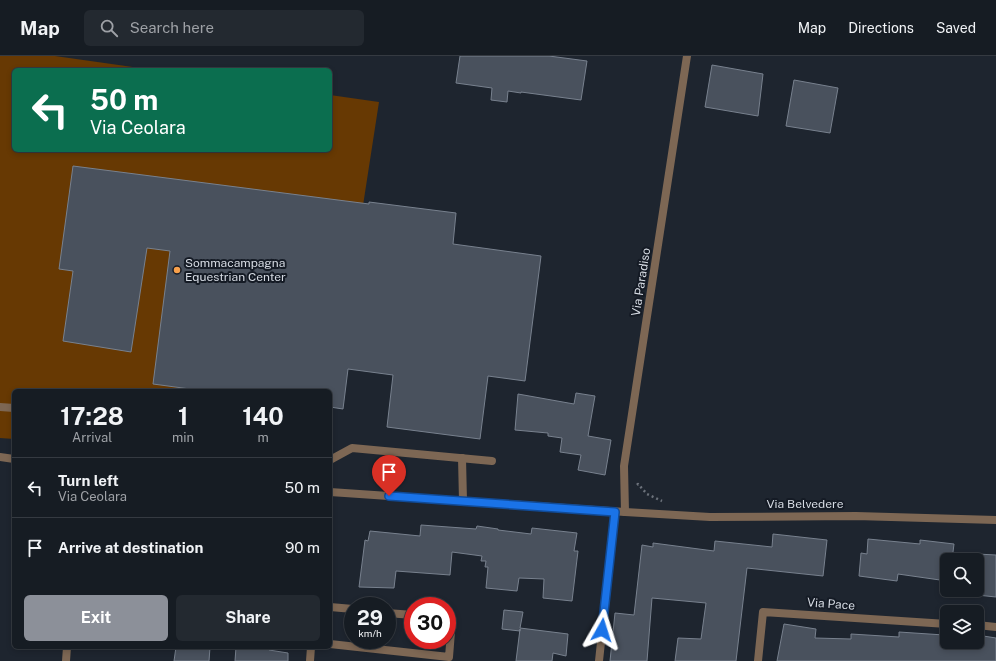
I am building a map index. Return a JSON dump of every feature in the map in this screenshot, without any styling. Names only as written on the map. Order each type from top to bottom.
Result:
[{"type":"street","name":"Via Paradiso","points":[[625,512],[624,466],[687,56]]},
{"type":"street","points":[[0,407],[12,408]]},
{"type":"street","points":[[332,459],[352,448],[492,461]]},
{"type":"street","points":[[0,457],[12,459]]},
{"type":"street","points":[[462,458],[463,501]]},
{"type":"street","name":"Via Belvedere","points":[[332,492],[615,512],[710,517],[856,516],[996,520]]},
{"type":"street","points":[[599,661],[615,512]]},
{"type":"street","points":[[332,607],[344,608]]},
{"type":"street","name":"Via Pace","points":[[758,661],[763,612],[940,624]]},
{"type":"street","points":[[984,626],[996,627]]},
{"type":"street","points":[[332,644],[449,657],[450,649]]},
{"type":"street","points":[[66,661],[67,649]]},
{"type":"street","points":[[310,661],[311,649]]},
{"type":"shaded area","name":"Sommacampagna Equestrian Center","points":[[0,56],[55,56],[140,68],[12,68],[12,152],[332,152],[332,95],[379,102],[332,406],[332,389],[12,389],[12,439],[0,438]]},
{"type":"building","points":[[460,56],[549,56],[587,61],[581,100],[508,91],[507,102],[491,100],[492,88],[456,83]]},
{"type":"building","points":[[712,65],[763,74],[758,116],[705,107]]},
{"type":"building","points":[[794,80],[838,88],[830,133],[786,126]]},
{"type":"building","points":[[73,166],[369,204],[369,202],[456,213],[453,244],[541,256],[525,381],[488,376],[480,439],[387,427],[393,375],[348,369],[343,409],[332,407],[332,389],[190,389],[153,384],[170,251],[147,248],[131,352],[63,341],[73,271],[59,269]]},
{"type":"building","points":[[576,393],[595,396],[588,436],[611,440],[605,475],[578,470],[581,455],[560,452],[562,438],[548,436],[548,433],[515,430],[518,394],[574,404]]},
{"type":"building","points":[[421,525],[476,529],[477,526],[531,534],[532,528],[577,533],[574,551],[578,551],[572,601],[543,598],[544,579],[519,578],[517,591],[486,588],[488,567],[485,567],[486,561],[481,561],[482,556],[452,552],[450,575],[396,571],[394,588],[359,587],[365,540],[368,541],[370,531],[420,536]]},
{"type":"building","points":[[773,534],[827,540],[823,576],[747,568],[736,661],[675,661],[678,638],[701,639],[706,603],[652,598],[647,661],[610,661],[615,613],[634,615],[642,545],[653,547],[653,543],[714,551],[715,541],[772,547]]},
{"type":"building","points":[[868,539],[920,544],[920,540],[954,544],[953,553],[940,553],[940,580],[898,574],[897,581],[859,576],[861,553],[867,554]]},
{"type":"building","points":[[984,554],[996,555],[996,597],[984,596]]},
{"type":"building","points":[[504,610],[523,612],[520,628],[568,634],[566,656],[553,653],[552,661],[516,661],[520,631],[502,629]]},
{"type":"building","points":[[784,624],[816,629],[815,638],[851,639],[851,634],[899,637],[899,632],[940,635],[940,649],[984,649],[984,636],[996,638],[996,661],[777,661]]},
{"type":"building","points":[[176,649],[210,649],[209,661],[174,661]]},
{"type":"building","points":[[236,649],[268,649],[288,653],[288,661],[235,661]]},
{"type":"place","name":"Sommacampagna Equestrian Center","points":[[177,270]]},
{"type":"route","points":[[389,496],[615,512],[602,630]]}]
